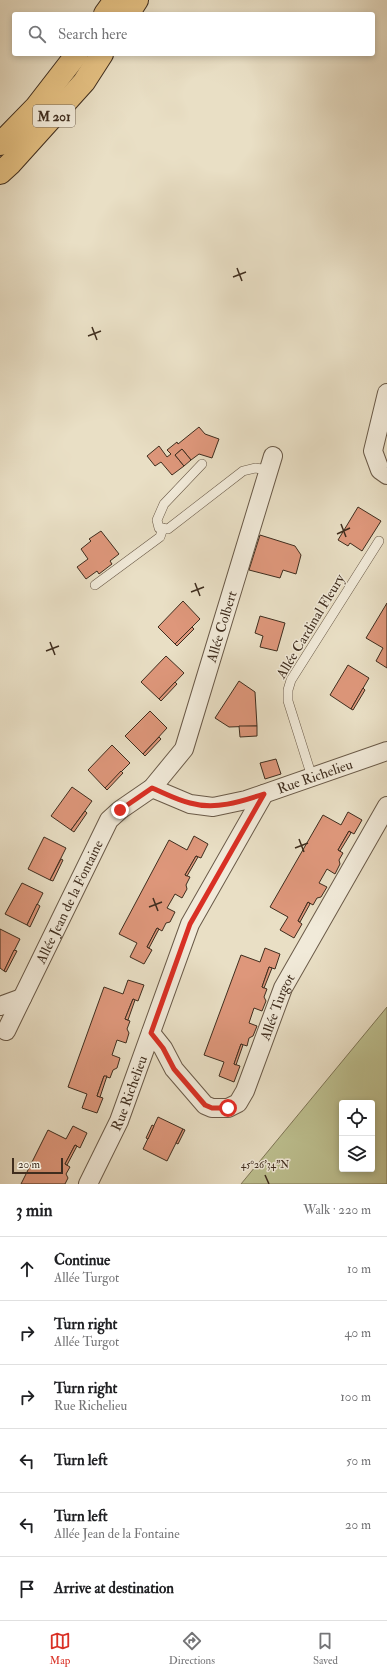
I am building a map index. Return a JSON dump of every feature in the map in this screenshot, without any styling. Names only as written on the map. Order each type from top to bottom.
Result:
[{"type":"highway","points":[[106,12],[115,0]]},
{"type":"highway","points":[[129,12],[137,0]]},
{"type":"highway","name":"M 201","points":[[0,144],[36,107],[75,56]]},
{"type":"highway","name":"M 201","points":[[4,171],[84,82],[101,56]]},
{"type":"street","points":[[387,393],[373,451],[380,470],[387,475]]},
{"type":"street","name":"Allée Colbert","points":[[152,788],[184,749],[271,463]]},
{"type":"street","name":"Rue Richelieu","points":[[88,1184],[119,1121],[190,924],[264,794],[387,751]]},
{"type":"street","points":[[152,788],[190,804],[213,807],[246,800],[264,794]]},
{"type":"street","name":"Allée Jean de la Fontaine","points":[[6,1031],[109,820],[120,810],[152,788]]},
{"type":"street","name":"Allée Turgot","points":[[151,1033],[163,1048],[174,1069],[205,1105],[212,1108],[221,1109],[228,1108],[238,1103],[245,1091],[283,988],[387,806]]},
{"type":"street","points":[[0,1006],[22,998]]},
{"type":"lane","points":[[202,464],[164,504],[157,520],[159,528],[168,529],[243,471],[271,463]]},
{"type":"lane","points":[[95,585],[160,536],[163,528]]},
{"type":"lane","name":"Allée Cardinal Fleury","points":[[312,777],[288,701],[288,690],[291,680],[379,541]]},
{"type":"green space","points":[[387,1007],[387,1184],[241,1184]]},
{"type":"building","points":[[199,427],[205,434],[219,439],[212,458],[199,454],[191,460],[182,449],[175,455],[184,466],[172,475],[161,462],[155,466],[147,456],[159,446],[167,457],[171,454],[167,450],[177,442],[178,444]]},
{"type":"building","points":[[182,449],[191,460],[184,466],[175,455]]},
{"type":"building","points":[[358,507],[381,521],[362,551],[350,543],[348,546],[338,540]]},
{"type":"building","points":[[101,531],[119,554],[110,561],[112,564],[99,574],[97,571],[86,579],[77,567],[88,559],[81,549],[91,541],[89,539]]},
{"type":"building","points":[[260,535],[295,546],[301,555],[296,574],[283,570],[280,578],[249,570]]},
{"type":"building","points":[[183,601],[200,619],[175,644],[158,627]]},
{"type":"building","points":[[387,603],[387,668],[376,661],[383,648],[366,638]]},
{"type":"building","points":[[260,616],[285,623],[277,651],[260,647],[263,636],[255,633]]},
{"type":"building","points":[[192,627],[194,629],[177,646],[175,644]]},
{"type":"building","points":[[166,656],[184,673],[159,699],[141,682]]},
{"type":"building","points":[[348,665],[369,678],[351,709],[330,695]]},
{"type":"building","points":[[239,681],[255,692],[257,726],[229,727],[215,718]]},
{"type":"building","points":[[175,682],[177,684],[161,701],[159,699]]},
{"type":"building","points":[[363,688],[365,690],[353,710],[351,709]]},
{"type":"building","points":[[150,711],[167,728],[143,754],[125,736]]},
{"type":"building","points":[[239,726],[257,726],[257,736],[240,737]]},
{"type":"building","points":[[159,737],[161,739],[145,756],[143,754]]},
{"type":"building","points":[[112,745],[130,763],[105,788],[88,770]]},
{"type":"building","points":[[276,759],[281,774],[265,779],[260,763]]},
{"type":"building","points":[[121,771],[123,773],[107,790],[105,788]]},
{"type":"building","points":[[72,787],[92,801],[71,830],[51,816]]},
{"type":"building","points":[[85,811],[87,813],[74,832],[71,830]]},
{"type":"building","points":[[348,812],[362,820],[354,834],[349,831],[338,850],[343,853],[339,860],[340,864],[335,874],[327,869],[319,883],[327,887],[321,897],[317,898],[313,905],[308,902],[298,921],[302,924],[294,938],[280,930],[288,917],[270,907],[323,815],[341,825]]},
{"type":"building","points":[[349,831],[351,833],[340,851],[338,850]]},
{"type":"building","points":[[194,836],[208,844],[201,858],[196,856],[185,875],[190,877],[186,885],[187,889],[182,898],[175,894],[167,908],[175,912],[170,922],[166,923],[162,931],[157,928],[147,947],[152,950],[144,964],[130,957],[137,943],[119,934],[169,840],[187,850]]},
{"type":"building","points":[[44,837],[66,848],[50,880],[28,869]]},
{"type":"building","points":[[196,856],[198,857],[187,876],[185,875]]},
{"type":"building","points":[[61,859],[63,860],[53,881],[50,880]]},
{"type":"building","points":[[22,883],[43,893],[27,925],[5,914]]},
{"type":"building","points":[[308,902],[310,904],[300,922],[298,921]]},
{"type":"building","points":[[37,904],[40,906],[30,927],[27,925]]},
{"type":"building","points":[[157,928],[159,929],[149,948],[147,947]]},
{"type":"building","points":[[0,929],[20,939],[4,971],[0,968]]},
{"type":"building","points":[[265,948],[280,954],[275,969],[269,967],[262,987],[267,989],[264,997],[266,1001],[262,1011],[254,1008],[249,1023],[257,1026],[253,1036],[249,1038],[247,1046],[241,1044],[234,1064],[240,1066],[234,1082],[219,1076],[224,1062],[204,1055],[241,955],[260,962]]},
{"type":"building","points":[[14,950],[17,951],[6,972],[4,971]]},
{"type":"building","points":[[269,967],[272,968],[264,988],[262,987]]},
{"type":"building","points":[[128,980],[144,985],[138,1001],[133,999],[125,1019],[130,1021],[127,1029],[129,1033],[126,1043],[117,1040],[112,1055],[120,1058],[117,1068],[113,1070],[110,1078],[104,1076],[97,1096],[103,1098],[97,1113],[82,1108],[87,1094],[68,1087],[104,987],[123,994]]},
{"type":"building","points":[[133,999],[135,1000],[128,1020],[125,1019]]},
{"type":"building","points":[[241,1044],[243,1045],[236,1065],[234,1064]]},
{"type":"building","points":[[104,1076],[107,1076],[100,1097],[97,1096]]},
{"type":"building","points":[[158,1117],[183,1129],[167,1161],[143,1149]]},
{"type":"building","points":[[152,1125],[154,1126],[148,1139],[146,1138]]},
{"type":"building","points":[[73,1126],[87,1133],[80,1148],[75,1145],[65,1164],[70,1167],[66,1174],[68,1178],[65,1184],[21,1184],[48,1130],[66,1139]]},
{"type":"building","points":[[183,1129],[185,1130],[178,1144],[176,1143]]},
{"type":"building","points":[[75,1145],[77,1146],[67,1165],[65,1164]]},
{"type":"route","points":[[120,810],[152,788],[190,804],[213,807],[246,800],[264,794],[190,924],[151,1033],[163,1048],[174,1069],[205,1105],[212,1108],[228,1108]]}]
